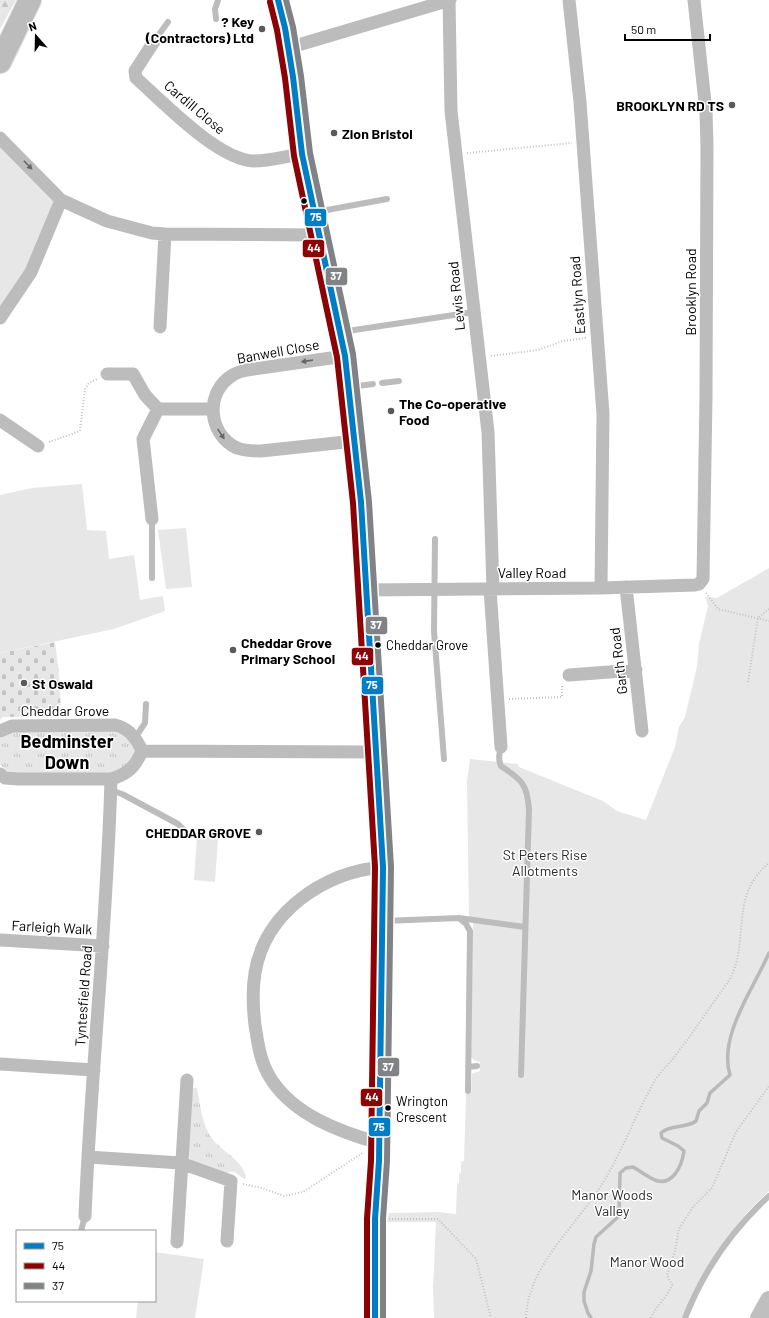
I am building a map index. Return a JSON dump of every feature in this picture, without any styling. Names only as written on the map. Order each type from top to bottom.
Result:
[{"type":"highway","points":[[0,62],[30,0]]},
{"type":"street","points":[[278,0],[288,48],[302,154],[318,235],[346,356],[361,502],[376,752],[383,921],[379,1143],[375,1219],[375,1318]]},
{"type":"street","points":[[288,48],[449,0]]},
{"type":"street","name":"Lewis Road","points":[[449,0],[451,111],[488,432],[491,589],[501,747]]},
{"type":"street","name":"Eastlyn Road","points":[[569,0],[583,142],[596,338],[603,414],[601,588]]},
{"type":"street","name":"Brooklyn Road","points":[[694,0],[706,112],[707,146],[706,397],[703,579],[699,584]]},
{"type":"street","name":"Cardill Close","points":[[155,40],[135,71],[136,78],[210,143],[236,158],[254,161],[302,154]]},
{"type":"street","points":[[0,138],[61,200],[106,221],[152,233],[165,234],[318,235]]},
{"type":"street","points":[[0,318],[31,272],[61,200]]},
{"type":"street","points":[[160,327],[165,234]]},
{"type":"street","name":"Banwell Close","points":[[212,409],[216,394],[223,382],[234,374],[247,370],[346,356]]},
{"type":"street","points":[[107,374],[133,374],[144,395],[158,409],[212,409],[216,426],[224,438],[236,447],[247,451],[261,451],[355,441]]},
{"type":"street","points":[[152,519],[143,439],[158,409]]},
{"type":"street","points":[[0,420],[38,446]]},
{"type":"street","name":"Valley Road","points":[[366,590],[601,588],[699,584]]},
{"type":"street","name":"Garth Road","points":[[626,587],[642,731]]},
{"type":"street","points":[[569,675],[636,670]]},
{"type":"street","name":"Cheddar Grove","points":[[0,732],[12,726],[123,726],[135,738],[142,751]]},
{"type":"street","points":[[0,774],[5,778],[110,784],[131,771],[142,751],[376,752]]},
{"type":"street","name":"Tyntesfield Road","points":[[85,1216],[103,946],[110,784]]},
{"type":"street","points":[[379,1143],[330,1126],[295,1103],[280,1091],[272,1080],[259,1051],[254,1013],[253,989],[257,962],[268,936],[282,916],[303,897],[320,886],[348,873],[382,868]]},
{"type":"street","name":"Farleigh Walk","points":[[0,940],[103,946]]},
{"type":"street","points":[[0,1064],[94,1070]]},
{"type":"street","points":[[177,1242],[187,1080]]},
{"type":"street","points":[[88,1157],[181,1163],[231,1181],[227,1240]]},
{"type":"street","points":[[759,1318],[769,1300]]},
{"type":"lane","points":[[216,19],[215,9],[218,0]]},
{"type":"lane","points":[[155,40],[168,22]]},
{"type":"lane","points":[[314,212],[387,199]]},
{"type":"lane","points":[[341,332],[474,312]]},
{"type":"lane","points":[[382,383],[399,380]]},
{"type":"lane","points":[[350,387],[373,384]]},
{"type":"lane","points":[[152,519],[152,578]]},
{"type":"lane","points":[[435,539],[434,630],[444,760]]},
{"type":"lane","points":[[135,738],[144,723],[146,704]]},
{"type":"lane","points":[[501,747],[498,757],[502,766],[518,777],[524,784],[527,792],[528,809],[521,1075]]},
{"type":"lane","points":[[110,784],[122,794],[178,824],[184,830],[185,836]]},
{"type":"lane","points":[[383,921],[459,918],[525,927]]},
{"type":"lane","points":[[459,918],[466,924],[470,931],[468,1091]]},
{"type":"lane","points":[[468,1067],[477,1066]]},
{"type":"lane","points":[[685,1318],[692,1300],[716,1258],[738,1228],[769,1196]]},
{"type":"lane","points":[[81,1230],[85,1216]]},
{"type":"path","points":[[456,154],[583,142]]},
{"type":"path","points":[[480,358],[538,350],[563,341],[596,338]]},
{"type":"path","points":[[38,446],[80,432],[84,389],[96,379],[105,378],[107,374]]},
{"type":"path","points":[[699,584],[718,610],[769,621]]},
{"type":"path","points":[[748,682],[758,618],[769,609]]},
{"type":"path","points":[[498,700],[562,697],[562,685],[569,675]]},
{"type":"path","points":[[526,1318],[526,1306],[531,1289],[544,1264],[603,1183],[656,1080],[728,983],[735,963],[743,908],[748,888],[762,869],[769,863]]},
{"type":"path","points":[[651,1318],[655,1308],[668,1296],[672,1285],[667,1275],[675,1251],[679,1229],[693,1207],[712,1188],[736,1132],[769,1086]]},
{"type":"path","points":[[231,1181],[262,1188],[284,1196],[303,1192],[379,1143]]},
{"type":"path","points":[[375,1219],[438,1218],[476,1259],[491,1318]]},
{"type":"green space","points":[[0,0],[16,0],[0,29]]},
{"type":"green space","points":[[0,145],[53,200],[54,203],[28,268],[0,310]]},
{"type":"green space","points":[[82,484],[87,530],[106,531],[109,559],[134,555],[140,600],[163,596],[165,611],[114,629],[0,653],[0,495],[32,488]]},
{"type":"green space","points":[[186,528],[192,587],[166,589],[158,530]]},
{"type":"green space","name":"Manor Woods Valley","points":[[769,568],[769,1191],[741,1220],[719,1250],[683,1318],[434,1318],[433,1289],[436,1222],[387,1222],[389,1213],[439,1212],[456,1214],[457,1184],[459,1183],[459,1173],[461,1173],[461,1162],[464,1161],[466,1094],[471,1093],[472,1074],[480,1071],[480,1062],[471,1057],[473,921],[469,917],[467,782],[470,759],[518,764],[519,767],[603,801],[617,811],[646,820],[675,747],[679,727],[685,717],[697,667],[699,644],[708,606],[705,597],[717,598]]},
{"type":"green space","points":[[55,642],[59,674],[61,716],[3,717],[0,720],[0,653]]},
{"type":"green space","points":[[103,729],[124,733],[134,746],[136,753],[135,759],[116,773],[15,774],[5,770],[0,764],[0,738],[11,730]]},
{"type":"green space","points":[[197,836],[218,838],[215,882],[194,880]]},
{"type":"green space","points":[[191,1088],[197,1088],[202,1117],[206,1129],[213,1140],[243,1169],[246,1176],[245,1179],[234,1172],[226,1173],[191,1161],[187,1154]]},
{"type":"green space","points":[[156,1252],[204,1259],[195,1318],[136,1318],[138,1302],[156,1302]]},
{"type":"waterway","points":[[591,1318],[584,1301],[584,1292],[591,1271],[596,1237],[619,1216],[620,1173],[626,1168],[633,1167],[652,1179],[661,1181],[672,1178],[676,1173],[684,1151],[678,1146],[662,1138],[661,1133],[669,1128],[687,1125],[696,1121],[699,1111],[707,1103],[710,1093],[730,1075],[728,1060],[729,1044],[733,1028],[739,1012],[769,953]]},
{"type":"transit line","name":"75","points":[[278,0],[285,28],[293,77],[302,154],[345,356],[361,502],[383,867],[379,1161],[375,1219],[375,1318]]},
{"type":"transit line","name":"37","points":[[286,0],[293,27],[301,76],[310,153],[353,354],[369,502],[391,867],[387,1161],[383,1219],[383,1318]]},
{"type":"transit line","name":"44","points":[[270,2],[277,30],[285,78],[294,156],[337,357],[353,503],[375,867],[371,1161],[367,1219],[367,1318]]},
{"type":"place","name":"? Key (Contractors) Ltd","points":[[262,29]]},
{"type":"place","name":"BROOKLYN RD TS","points":[[732,105]]},
{"type":"place","name":"Zion Bristol","points":[[334,133]]},
{"type":"place","name":"The Co-operative Food","points":[[391,411]]},
{"type":"place","name":"Cheddar Grove","points":[[378,645]]},
{"type":"place","name":"Cheddar Grove Primary School","points":[[233,650]]},
{"type":"place","name":"St Oswald","points":[[24,683]]},
{"type":"place","name":"CHEDDAR GROVE","points":[[259,832]]},
{"type":"place","name":"Wrington Crescent","points":[[388,1108]]},
{"type":"district","name":"Bedminster Down","points":[[67,751]]},
{"type":"park label","name":"St Peters Rise Allotments","points":[[545,862]]},
{"type":"park label","name":"Manor Wood","points":[[647,1261]]}]
